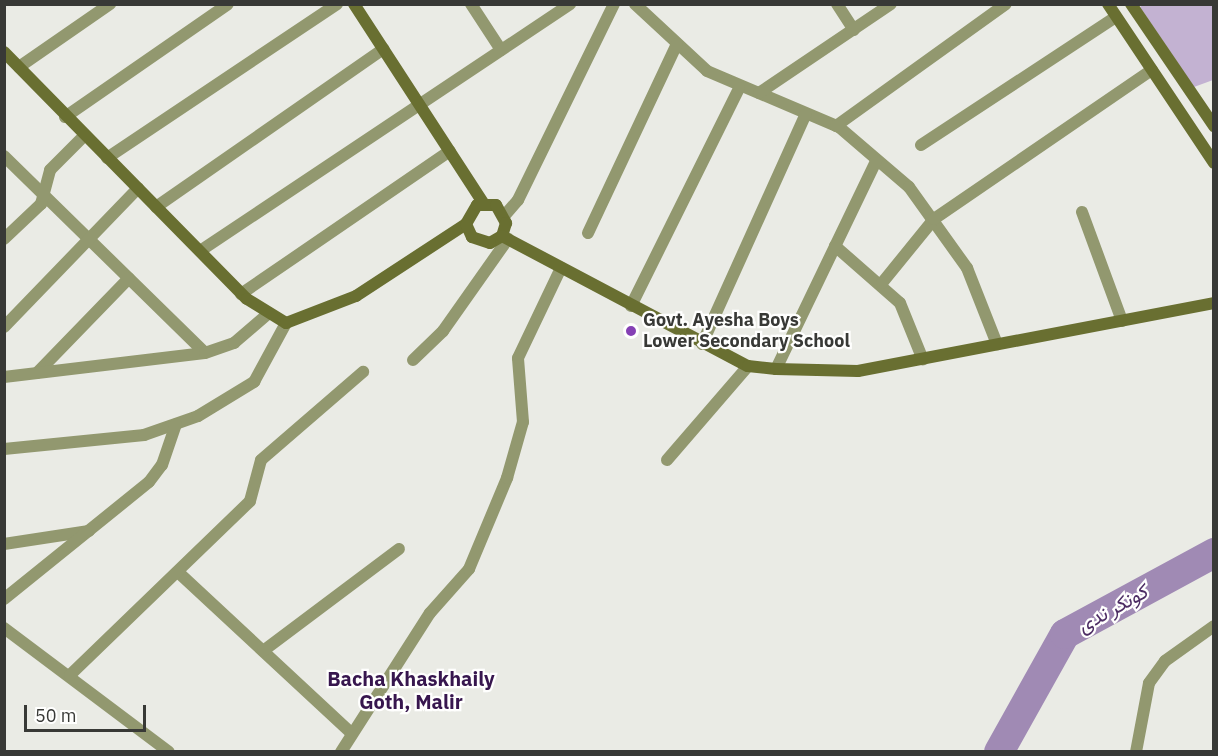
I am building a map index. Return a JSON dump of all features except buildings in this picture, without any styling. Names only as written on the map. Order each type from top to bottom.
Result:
[{"type":"street","points":[[19,67],[110,4]]},
{"type":"street","points":[[65,117],[228,4]]},
{"type":"street","points":[[106,158],[337,4]]},
{"type":"street","points":[[354,4],[483,203]]},
{"type":"street","points":[[471,4],[501,50]]},
{"type":"street","points":[[544,4],[552,16]]},
{"type":"street","points":[[200,251],[570,4]]},
{"type":"street","points":[[413,360],[443,331],[505,238],[505,215],[518,200],[614,4]]},
{"type":"street","points":[[635,4],[707,71],[739,88],[759,93],[836,126],[909,187],[967,268],[998,344]]},
{"type":"street","points":[[837,4],[854,30]]},
{"type":"street","points":[[759,93],[891,4]]},
{"type":"street","points":[[836,126],[1006,4]]},
{"type":"street","points":[[1108,4],[1214,163]]},
{"type":"street","points":[[1131,4],[1209,111],[1214,126]]},
{"type":"street","points":[[921,145],[1116,17]]},
{"type":"street","points":[[588,233],[677,44]]},
{"type":"street","points":[[156,207],[383,49]]},
{"type":"street","points":[[4,52],[65,117],[241,294],[286,323]]},
{"type":"street","points":[[882,283],[934,219],[1152,70]]},
{"type":"street","points":[[631,306],[739,88]]},
{"type":"street","points":[[702,344],[806,114]]},
{"type":"street","points":[[4,239],[41,204],[50,170],[84,136]]},
{"type":"street","points":[[241,294],[450,151]]},
{"type":"street","points":[[4,156],[205,353]]},
{"type":"street","points":[[776,369],[876,161]]},
{"type":"street","points":[[4,327],[138,188]]},
{"type":"street","points":[[4,449],[144,435],[176,424],[235,398],[254,382],[286,323],[356,296],[466,224],[471,209],[483,203],[496,205],[505,215]]},
{"type":"street","points":[[1082,212],[1122,321]]},
{"type":"street","points":[[466,224],[477,241],[505,238],[702,344],[748,366],[776,369],[858,372],[1214,303]]},
{"type":"street","points":[[835,246],[882,283],[900,303],[923,360]]},
{"type":"street","points":[[341,752],[430,613],[469,569],[507,478],[524,422],[518,357],[561,268]]},
{"type":"street","points":[[37,373],[129,278]]},
{"type":"street","points":[[4,376],[205,353],[234,343],[269,313]]},
{"type":"street","points":[[667,460],[748,366]]},
{"type":"street","points":[[70,675],[179,573],[250,501],[261,460],[363,372]]},
{"type":"street","points":[[4,599],[90,531],[159,472],[176,424]]},
{"type":"street","points":[[4,544],[90,531]]},
{"type":"street","points":[[263,651],[399,549]]},
{"type":"street","points":[[179,573],[352,734]]},
{"type":"street","points":[[1136,752],[1149,683],[1165,661],[1214,626]]},
{"type":"street","points":[[4,628],[70,675],[169,752]]},
{"type":"shaded area","points":[[1144,4],[1213,5],[1213,80],[1194,87],[1140,7]]},
{"type":"waterway","name":"کونکر ندی","points":[[999,752],[1065,634],[1214,553]]},
{"type":"place","name":"Govt. Ayesha Boys Lower Secondary School","points":[[631,331]]},
{"type":"district","name":"Bacha Khaskhaily Goth, Malir","points":[[411,690]]}]
